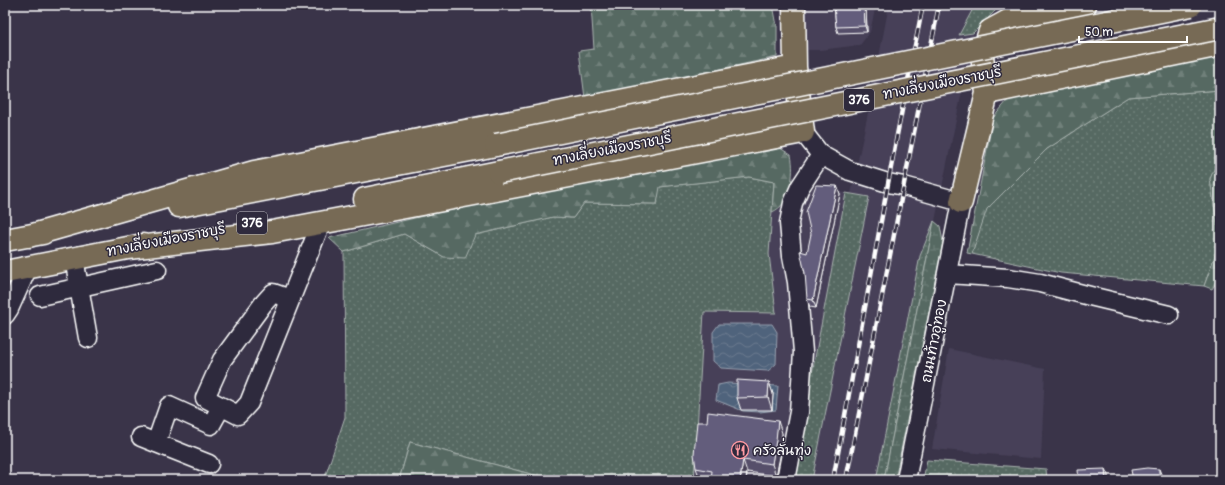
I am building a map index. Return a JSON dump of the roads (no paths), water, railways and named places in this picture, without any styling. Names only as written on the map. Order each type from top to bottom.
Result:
[{"type":"main road","points":[[128,248],[272,232],[804,132],[795,67],[794,5]]},
{"type":"main road","points":[[961,202],[987,93],[982,56],[990,31],[1010,20],[1085,5]]},
{"type":"main road","name":"ทางเลี่ยงเมืองราชบุรี","points":[[5,240],[496,145],[1191,5]]},
{"type":"main road","name":"ทางเลี่ยงเมืองราชบุรี","points":[[5,272],[1220,28]]},
{"type":"main road","points":[[987,93],[1220,45]]},
{"type":"main road","points":[[29,236],[254,172],[795,67]]},
{"type":"street","points":[[804,132],[821,155],[850,171],[888,183],[961,202]]},
{"type":"street","points":[[786,480],[799,412],[803,352],[797,282],[792,256],[789,223],[793,203],[800,188],[821,155]]},
{"type":"street","name":"ถนนท้าวอู่ทอง","points":[[906,480],[948,274],[961,202]]},
{"type":"street","points":[[290,299],[273,293],[262,304],[222,360],[205,398],[238,416],[249,403],[321,223]]},
{"type":"street","points":[[74,258],[88,338]]},
{"type":"street","points":[[6,311],[28,267]]},
{"type":"street","points":[[40,296],[157,270]]},
{"type":"street","points":[[948,274],[1008,278],[1040,283],[1169,315]]},
{"type":"street","points":[[209,464],[148,440],[169,406],[211,425],[221,407]]},
{"type":"water","points":[[719,324],[772,324],[777,332],[776,364],[768,371],[721,368],[713,361],[713,332]]},
{"type":"water","points":[[728,383],[778,386],[776,410],[760,412],[743,411],[716,400],[718,385]]},
{"type":"railway","points":[[833,480],[897,135],[923,5]]},
{"type":"railway","points":[[846,480],[939,5]]},
{"type":"place","name":"ครัวลั่นทุ่ง","points":[[740,450]]}]
